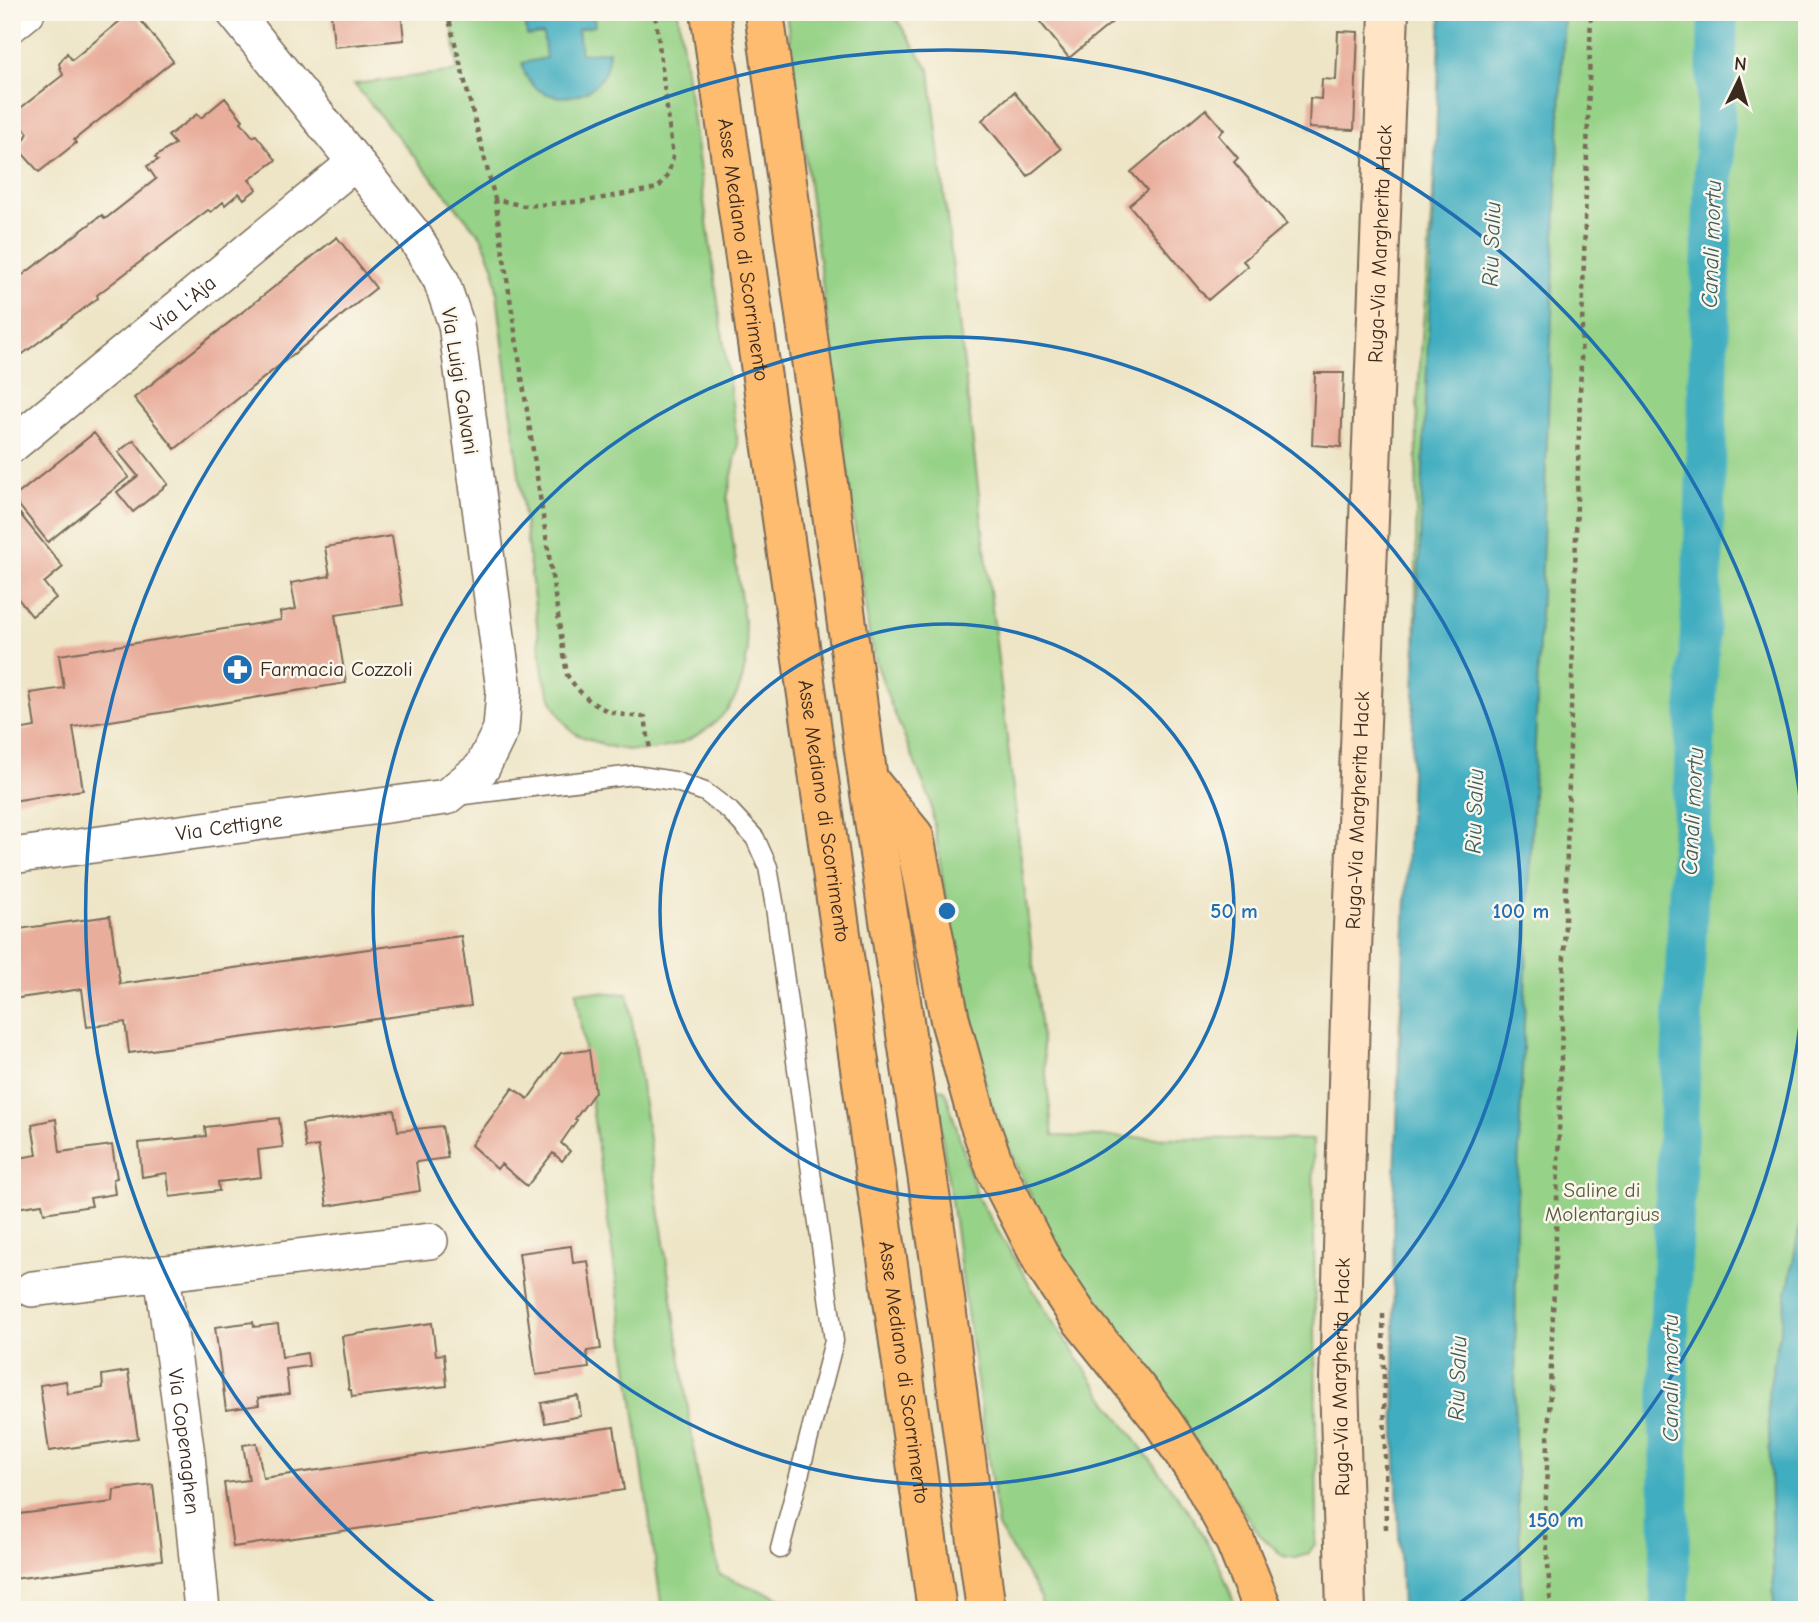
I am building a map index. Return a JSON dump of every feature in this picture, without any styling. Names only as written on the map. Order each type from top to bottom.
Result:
[{"type":"highway","name":"Asse Mediano di Scorrimento","points":[[710,12],[937,1610]]},
{"type":"highway","points":[[764,12],[868,780],[940,1261],[986,1610]]},
{"type":"highway","points":[[868,780],[914,836],[950,1020],[977,1117],[1005,1190],[1045,1266],[1079,1317],[1160,1418],[1201,1479],[1235,1541],[1263,1610]]},
{"type":"main road","name":"Ruga-Via Margherita Hack","points":[[1346,1610],[1340,1353],[1354,868],[1389,12]]},
{"type":"street","points":[[12,24],[27,12]]},
{"type":"street","name":"Via Luigi Galvani","points":[[234,12],[414,234],[441,280],[456,324],[503,690],[501,729],[482,768],[446,797]]},
{"type":"street","name":"Via L'Aja","points":[[12,445],[356,162]]},
{"type":"street","name":"Via Cettigne","points":[[12,856],[446,797]]},
{"type":"street","points":[[32,1289],[430,1241]]},
{"type":"street","name":"Via Copenaghen","points":[[162,1273],[187,1455],[202,1610]]},
{"type":"lane","points":[[446,797],[634,775],[674,781],[705,792],[730,811],[755,838],[768,867],[834,1341],[780,1549]]},
{"type":"path","points":[[447,12],[495,199],[567,675],[579,693],[592,704],[620,716],[645,717],[654,778]]},
{"type":"path","points":[[495,199],[524,206],[586,201],[658,188],[668,175],[673,157],[655,12]]},
{"type":"path","points":[[1551,1610],[1545,1519],[1591,12]]},
{"type":"green space","points":[[451,12],[678,12],[738,447],[727,499],[748,650],[739,690],[721,717],[690,739],[672,746],[634,750],[614,748],[596,742],[570,729],[555,707],[543,674],[494,268],[482,238],[354,84],[457,71]]},
{"type":"green space","points":[[786,12],[892,12],[930,71],[1053,1136],[1313,1140],[1317,1528],[1315,1544],[1308,1554],[1295,1558],[1283,1556],[1259,1534],[1179,1417],[1098,1313],[1057,1247],[1017,1168],[988,1095],[946,902],[930,799],[891,705],[869,634]]},
{"type":"green space","name":"Saline di Molentargius","points":[[1446,12],[1807,12],[1807,1610],[1403,1610],[1395,1305],[1399,1031],[1414,840],[1417,407]]},
{"type":"green space","points":[[576,991],[628,994],[699,1485],[720,1575],[812,1610],[662,1610]]},
{"type":"green space","points":[[935,1089],[945,1090],[978,1198],[1049,1316],[1108,1403],[1193,1517],[1221,1569],[1237,1610],[1042,1610],[1041,1598],[998,1527]]},
{"type":"water","points":[[524,12],[593,12],[595,26],[578,29],[581,54],[609,51],[605,71],[593,87],[582,93],[556,96],[544,93],[534,86],[526,76],[522,63],[546,58],[543,34],[527,36]]},
{"type":"water","name":"Riu Saliu","points":[[1441,12],[1564,12],[1516,1225],[1515,1440],[1523,1610],[1402,1610],[1395,1438],[1393,1226]]},
{"type":"water","points":[[1807,1188],[1807,1610],[1774,1610],[1768,1394]]},
{"type":"building","points":[[134,12],[173,61],[74,140],[76,143],[39,172],[23,154],[21,146],[28,133],[13,114],[63,75],[59,64],[67,53],[72,60]]},
{"type":"building","points":[[331,12],[401,12],[404,40],[334,47]]},
{"type":"building","points":[[1032,12],[1110,12],[1116,19],[1069,58]]},
{"type":"building","points":[[1338,31],[1358,32],[1354,130],[1309,128],[1310,98],[1321,99],[1322,79],[1336,80]]},
{"type":"building","points":[[1014,92],[1061,149],[1028,176],[982,120]]},
{"type":"building","points":[[225,98],[253,137],[256,135],[276,160],[249,180],[257,189],[244,199],[239,193],[225,205],[223,202],[211,212],[208,210],[97,295],[98,298],[12,362],[12,283],[102,215],[105,219],[156,179],[147,166],[158,160],[155,157],[175,144],[168,136],[197,114],[201,118]]},
{"type":"building","points":[[1206,109],[1224,130],[1218,135],[1238,158],[1234,162],[1287,224],[1243,261],[1248,266],[1208,300],[1129,205],[1147,190],[1131,172]]},
{"type":"building","points":[[337,237],[376,288],[175,449],[134,398]]},
{"type":"building","points":[[1315,373],[1344,373],[1341,447],[1312,445]]},
{"type":"building","points":[[94,433],[129,477],[48,542],[13,498]]},
{"type":"building","points":[[134,440],[168,484],[133,512],[117,492],[138,476],[118,452]]},
{"type":"building","points":[[20,514],[63,567],[44,583],[56,598],[32,616],[12,591],[12,521]]},
{"type":"building","points":[[392,536],[403,605],[335,615],[346,683],[73,727],[83,790],[12,801],[12,731],[35,727],[30,693],[64,688],[59,655],[281,620],[280,612],[296,609],[291,583],[330,576],[325,547]]},
{"type":"building","points":[[110,916],[120,984],[461,936],[471,1006],[129,1053],[125,1022],[87,1027],[82,989],[12,999],[12,930]]},
{"type":"building","points":[[589,1050],[595,1092],[561,1143],[570,1151],[562,1161],[553,1153],[527,1186],[501,1164],[497,1169],[471,1145],[513,1088],[528,1099],[561,1053]]},
{"type":"building","points":[[394,1110],[398,1131],[442,1126],[448,1158],[416,1162],[420,1191],[327,1206],[318,1146],[306,1148],[302,1124]]},
{"type":"building","points":[[279,1118],[283,1147],[258,1150],[261,1177],[218,1182],[219,1191],[170,1197],[167,1173],[142,1177],[139,1143],[206,1136],[205,1127]]},
{"type":"building","points":[[56,1119],[60,1152],[112,1145],[117,1178],[113,1179],[115,1194],[90,1198],[92,1206],[44,1213],[42,1204],[16,1208],[12,1159],[37,1155],[32,1124]]},
{"type":"building","points":[[571,1246],[573,1263],[588,1261],[601,1349],[587,1351],[589,1368],[536,1375],[519,1253]]},
{"type":"building","points":[[253,1322],[254,1327],[278,1324],[282,1357],[307,1353],[309,1366],[286,1369],[289,1394],[258,1398],[259,1405],[226,1410],[215,1327]]},
{"type":"building","points":[[432,1323],[436,1355],[444,1354],[447,1386],[352,1397],[342,1336]]},
{"type":"building","points":[[128,1371],[138,1438],[49,1451],[40,1385],[66,1381],[68,1394],[103,1388],[102,1375]]},
{"type":"building","points":[[578,1396],[581,1416],[545,1423],[541,1403]]},
{"type":"building","points":[[614,1427],[624,1490],[233,1547],[224,1483],[249,1480],[243,1445],[257,1443],[263,1478]]},
{"type":"building","points":[[153,1485],[162,1560],[12,1579],[12,1515],[113,1502],[114,1490]]},
{"type":"waterway","name":"Canali mortu","points":[[1670,1610],[1669,1334],[1704,539],[1718,12]]},
{"type":"place","name":"Farmacia Cozzoli","points":[[237,669]]}]
